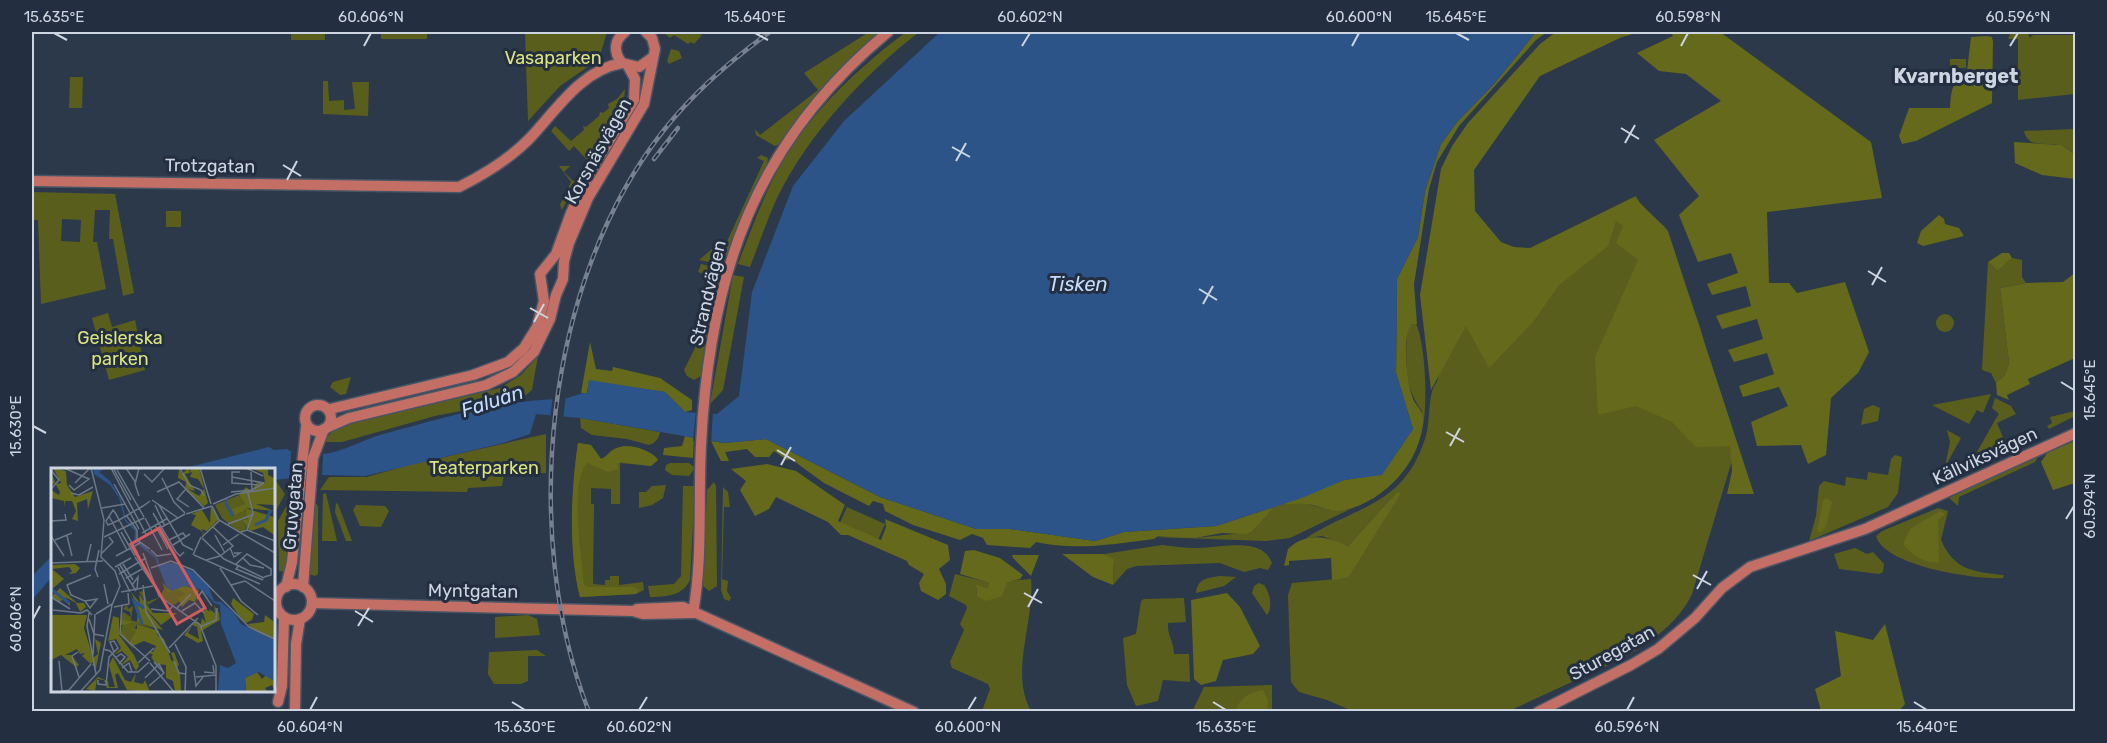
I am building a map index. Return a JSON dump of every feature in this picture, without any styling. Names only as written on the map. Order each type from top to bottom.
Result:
[{"type":"street","points":[[601,70],[625,32]]},
{"type":"street","points":[[601,70],[625,64],[639,67],[653,57],[654,42],[646,32]]},
{"type":"street","name":"Strandvägen","points":[[693,613],[699,569],[703,408],[726,274],[739,232],[758,190],[783,147],[818,99],[853,61],[888,32]]},
{"type":"street","name":"Korsnäsvägen","points":[[330,409],[473,375],[499,366],[524,348],[537,327],[544,301],[540,274],[556,254],[571,213],[591,171],[634,100],[635,79],[617,54],[616,44]]},
{"type":"street","name":"Korsnäsvägen","points":[[325,428],[349,418],[486,385],[502,378],[526,360],[541,340],[561,285],[569,243],[588,198],[644,104],[653,57]]},
{"type":"street","name":"Trotzgatan","points":[[32,181],[459,187],[484,175],[510,154],[535,132],[555,107],[601,70]]},
{"type":"street","points":[[540,283],[550,289],[561,285]]},
{"type":"street","points":[[499,366],[502,378]]},
{"type":"street","points":[[322,405],[330,409],[332,417],[325,428],[314,433],[306,427],[306,416],[312,408],[322,405]]},
{"type":"street","name":"Gruvgatan","points":[[286,586],[305,484],[309,452],[306,427]]},
{"type":"street","name":"Gruvgatan","points":[[309,452],[325,428]]},
{"type":"street","name":"Källviksvägen","points":[[1784,554],[1851,533],[2076,433]]},
{"type":"street","name":"Gruvgatan","points":[[303,587],[305,484]]},
{"type":"street","name":"Sturegatan","points":[[1538,711],[1658,649],[1685,627],[1735,577],[1758,563],[1784,554]]},
{"type":"street","points":[[271,711],[278,702],[282,686],[284,617],[276,604],[277,597],[286,586],[303,587],[308,591],[312,603],[306,616],[300,619],[284,617]]},
{"type":"street","name":"Myntgatan","points":[[312,603],[633,611],[644,607],[674,606],[914,711]]},
{"type":"street","points":[[295,710],[296,644],[300,619]]},
{"type":"street","points":[[278,702],[290,703],[295,710]]},
{"type":"green space","points":[[291,32],[325,32],[325,40],[291,40]]},
{"type":"green space","points":[[381,32],[427,32],[427,39],[381,39]]},
{"type":"green space","name":"Vasaparken","points":[[525,32],[607,32],[599,59],[560,86],[528,121]]},
{"type":"green space","points":[[693,32],[702,35],[694,44],[691,42],[688,44],[674,35],[670,38],[665,34]]},
{"type":"green space","points":[[869,32],[879,32],[819,91],[780,144],[775,146],[756,135],[755,129],[760,135],[818,90],[804,73]]},
{"type":"green space","points":[[906,32],[919,32],[878,67],[821,129],[790,174],[777,198],[750,267],[738,264],[769,187],[782,162],[807,125],[854,75]]},
{"type":"green space","points":[[1536,32],[1547,32],[1536,40],[1459,126],[1437,162],[1429,189],[1414,284],[1417,324],[1412,324],[1409,330],[1406,348],[1411,392],[1423,419],[1416,450],[1399,477],[1374,498],[1360,505],[1333,511],[1313,505],[1282,504],[1344,480],[1382,474],[1413,429],[1396,373],[1397,279],[1418,237],[1425,191],[1441,144],[1457,122],[1494,84]]},
{"type":"green space","points":[[1556,32],[1641,32],[1622,37],[1540,76],[1474,170],[1475,211],[1501,242],[1514,247],[1530,248],[1634,197],[1668,231],[1754,494],[1727,494],[1732,471],[1730,446],[1696,447],[1672,422],[1636,406],[1598,415],[1595,357],[1638,260],[1616,243],[1623,226],[1616,221],[1608,246],[1559,285],[1533,322],[1489,368],[1466,326],[1431,390],[1420,295],[1441,169],[1452,146],[1468,123],[1540,44]]},
{"type":"green space","points":[[1671,32],[1720,32],[1871,142],[1882,198],[1767,212],[1769,283],[1789,283],[1797,293],[1845,282],[1869,352],[1858,373],[1831,398],[1826,455],[1808,464],[1801,445],[1757,446],[1751,422],[1788,406],[1779,387],[1743,397],[1739,386],[1774,374],[1767,353],[1734,362],[1728,350],[1763,339],[1757,319],[1722,329],[1716,316],[1751,306],[1746,286],[1712,295],[1707,284],[1738,273],[1731,253],[1698,262],[1679,215],[1699,196],[1654,140],[1721,101],[1686,74],[1659,71],[1637,53],[1673,36]]},
{"type":"green space","points":[[2011,32],[2027,32],[2030,38],[2033,35],[2075,35],[2075,94],[2018,100],[2018,39],[2008,39]]},
{"type":"green space","points":[[1971,37],[1992,37],[1993,42],[1992,103],[1916,141],[1902,144],[1899,136],[1909,108],[1950,108],[1953,87],[1967,71]]},
{"type":"green space","points":[[671,49],[679,51],[682,58],[669,64],[667,61]]},
{"type":"green space","points":[[1950,59],[1966,59],[1966,68],[1950,68]]},
{"type":"green space","points":[[70,77],[83,77],[82,108],[69,108]]},
{"type":"green space","points":[[323,81],[328,81],[329,101],[344,100],[344,110],[355,109],[352,82],[369,82],[368,116],[323,114]]},
{"type":"green space","points":[[625,89],[624,99],[588,161],[574,146],[569,151],[551,131],[555,126],[571,141],[584,130],[583,126],[586,127],[599,116],[600,112],[603,113],[609,108],[608,104],[617,99]]},
{"type":"green space","points":[[2075,129],[2075,154],[2057,144],[2030,141],[2024,131]]},
{"type":"green space","points":[[2014,142],[2061,145],[2075,154],[2075,179],[2042,175],[2015,163]]},
{"type":"green space","points":[[761,155],[768,158],[767,164],[748,201],[724,265],[699,260],[717,245],[724,248],[764,161],[757,158]]},
{"type":"green space","points":[[559,166],[570,166],[564,172],[573,181],[579,178],[562,210],[560,205],[571,182]]},
{"type":"green space","points":[[32,192],[115,194],[134,293],[123,296],[113,239],[109,239],[110,210],[95,210],[93,242],[97,242],[106,289],[41,304],[38,220],[32,220]],"holes":[[[62,219],[81,220],[80,242],[61,241]]]},
{"type":"green space","points":[[1636,196],[1641,205],[1665,227],[1700,327],[1733,457],[1692,594],[1684,608],[1663,631],[1624,657],[1596,671],[1593,669],[1576,677],[1576,680],[1509,711],[1355,712],[1327,700],[1299,692],[1291,682],[1288,595],[1292,583],[1348,578],[1396,493],[1348,546],[1322,536],[1306,538],[1377,501],[1404,478],[1416,461],[1427,432],[1432,393],[1437,382],[1457,288]]},
{"type":"green space","points":[[166,211],[181,211],[181,227],[166,227]]},
{"type":"green space","points":[[1939,215],[1944,219],[1945,224],[1959,228],[1964,236],[1923,246],[1917,243],[1921,231]]},
{"type":"green space","points":[[2002,253],[2009,253],[2012,258],[1998,271],[1988,262]]},
{"type":"green space","points":[[2012,258],[2022,260],[2022,277],[2026,283],[2000,288],[2009,363],[2005,375],[1996,383],[1991,373],[1982,370],[1988,262],[1998,271]]},
{"type":"green space","points":[[701,264],[722,269],[709,314],[704,370],[701,376],[694,380],[687,376],[684,370],[695,348],[706,283],[704,274],[698,272]]},
{"type":"green space","points":[[2075,273],[2075,358],[2028,379],[2030,384],[2007,395],[2009,400],[1997,395],[1996,383],[2005,375],[2009,363],[2000,288],[2026,283],[2063,282]]},
{"type":"green space","points":[[733,275],[744,277],[723,390],[710,404]]},
{"type":"green space","name":"Geislerska parken","points":[[108,313],[112,327],[135,320],[145,370],[109,380],[92,318]]},
{"type":"green space","points":[[1945,314],[1951,317],[1954,323],[1951,329],[1945,332],[1939,329],[1936,323],[1939,317]]},
{"type":"green space","points":[[1415,322],[1422,345],[1425,380],[1425,416],[1419,440],[1422,411],[1412,392],[1406,361],[1407,328]]},
{"type":"green space","points":[[590,342],[596,369],[612,371],[613,367],[660,378],[692,400],[692,410],[685,412],[665,392],[589,381],[587,393],[581,393]]},
{"type":"green space","points":[[538,356],[532,390],[521,399],[435,416],[342,442],[322,442],[332,432],[349,424],[500,388],[521,375]]},
{"type":"green space","points":[[351,377],[346,394],[340,395],[330,387],[333,382]]},
{"type":"green space","points":[[1991,394],[1983,413],[1977,410],[1969,424],[1932,405]]},
{"type":"green space","points":[[1995,398],[2011,406],[2016,414],[1997,423],[2008,449],[1958,476],[1952,476],[1948,469],[1958,474],[1962,467],[1967,470],[1999,414],[1992,408]]},
{"type":"green space","points":[[1873,405],[1880,408],[1878,421],[1861,425],[1864,409]]},
{"type":"green space","points":[[2075,411],[2075,416],[2049,429],[2047,426],[2052,423],[2050,417]]},
{"type":"green space","points":[[580,418],[660,432],[657,440],[649,445],[627,439],[592,435],[581,428]]},
{"type":"green space","points":[[1947,430],[1961,438],[1945,467],[1950,442]]},
{"type":"green space","name":"Teaterparken","points":[[546,434],[546,473],[504,474],[502,486],[468,488],[467,492],[320,490],[329,477],[367,477],[405,466]]},
{"type":"green space","points":[[685,436],[694,438],[693,458],[663,455],[664,448],[682,446]]},
{"type":"green space","points":[[766,439],[880,497],[976,529],[1010,529],[1095,541],[1124,532],[1216,526],[1274,507],[1252,532],[1244,534],[1222,533],[1195,538],[1158,536],[1154,539],[1095,546],[1065,546],[1036,542],[1030,548],[987,545],[983,538],[972,534],[960,540],[913,525],[885,511],[883,504],[873,501],[869,506],[824,483],[791,459],[787,460],[774,451],[769,457],[755,457],[747,449],[725,452],[729,461],[721,461],[711,441],[724,443]]},
{"type":"green space","points":[[2075,441],[2075,483],[2053,490],[2041,462],[2048,452]]},
{"type":"green space","points":[[578,443],[591,445],[601,459],[615,449],[627,446],[645,450],[658,460],[651,466],[620,463],[620,504],[611,504],[611,489],[591,488],[591,504],[594,504],[593,584],[605,585],[605,580],[610,580],[610,576],[619,576],[619,585],[643,582],[644,590],[636,594],[580,597],[574,560],[572,520]]},
{"type":"green space","points":[[578,443],[591,445],[601,459],[615,449],[627,446],[645,450],[658,460],[651,466],[620,462],[617,465],[619,469],[608,472],[587,463],[579,486],[578,521],[584,585],[588,587],[634,587],[639,590],[636,594],[580,597],[572,540]]},
{"type":"green space","points":[[1895,455],[1902,457],[1898,493],[1888,507],[1809,541],[1816,516],[1819,486],[1824,481],[1845,486],[1846,477],[1867,480],[1868,472],[1888,475],[1891,459]]},
{"type":"green space","points":[[2039,455],[2035,462],[1959,497],[1958,506],[1949,498]]},
{"type":"green space","points":[[689,463],[695,468],[689,476],[672,475],[665,470],[666,465]]},
{"type":"green space","points":[[767,464],[796,471],[845,505],[838,521],[881,540],[886,527],[885,519],[948,545],[950,560],[939,569],[946,584],[946,594],[938,600],[921,591],[919,583],[924,574],[909,565],[907,561],[848,535],[841,535],[828,522],[776,497],[769,509],[755,516],[740,490],[746,481],[731,469]]},
{"type":"green space","points":[[276,481],[285,494],[274,514],[274,482]]},
{"type":"green space","points":[[714,482],[716,486],[717,586],[709,591],[703,586],[707,490]]},
{"type":"green space","points":[[666,485],[663,498],[652,505],[639,508],[639,492],[646,492],[652,486]]},
{"type":"green space","points":[[683,486],[695,486],[690,580],[678,592],[667,596],[650,597],[648,586],[674,584],[681,576]]},
{"type":"green space","points":[[723,487],[728,492],[730,507],[724,507],[722,579],[728,581],[727,591],[731,598],[729,601],[724,599],[721,590]]},
{"type":"green space","points":[[326,493],[337,541],[322,541],[323,494]]},
{"type":"green space","points":[[1396,493],[1401,493],[1348,578],[1332,580],[1331,558],[1289,561],[1289,565],[1284,566],[1288,549],[1302,540],[1325,538],[1348,546]]},
{"type":"green space","points":[[293,494],[288,562],[285,572],[279,571],[278,521]]},
{"type":"green space","points":[[1826,498],[1832,502],[1826,526],[1821,532],[1817,531],[1823,501]]},
{"type":"green space","points":[[315,502],[318,506],[318,574],[315,576],[309,574]]},
{"type":"green space","points":[[336,503],[352,541],[346,541],[335,512]]},
{"type":"green space","points":[[1282,503],[1300,503],[1337,510],[1363,503],[1290,538],[1266,541],[1153,537],[1176,535],[1195,538],[1252,532],[1271,509]]},
{"type":"green space","points":[[356,505],[385,506],[389,511],[381,527],[360,526],[353,510]]},
{"type":"green space","points":[[847,507],[885,524],[877,542],[839,525]]},
{"type":"green space","points":[[1938,508],[1948,511],[1941,540],[1952,558],[1966,568],[2004,575],[2003,578],[1953,574],[1913,563],[1895,556],[1883,546],[1876,536],[1882,531]]},
{"type":"green space","points":[[1940,511],[1945,514],[1938,520],[1939,562],[1928,562],[1915,555],[1903,544],[1910,529]]},
{"type":"green space","points":[[1162,545],[1195,548],[1249,546],[1267,554],[1272,563],[1268,570],[1260,568],[1244,572],[1220,563],[1136,566],[1127,569],[1113,585],[1114,560],[1104,554]]},
{"type":"green space","points":[[1855,548],[1867,554],[1873,552],[1884,564],[1883,572],[1879,574],[1839,569],[1834,554]]},
{"type":"green space","points":[[974,550],[1000,558],[1023,575],[1020,579],[1007,582],[1002,596],[986,601],[977,596],[976,585],[987,588],[990,583],[960,574],[965,551]]},
{"type":"green space","points":[[1062,554],[1104,554],[1114,559],[1113,585],[1093,577]]},
{"type":"green space","points":[[1012,555],[1039,555],[1031,576],[1013,558]]},
{"type":"green space","points":[[955,574],[991,583],[987,588],[976,586],[977,596],[1007,581],[1031,579],[1030,612],[1022,663],[1022,680],[1031,711],[982,711],[990,689],[988,684],[952,668],[950,662],[964,630],[960,624],[967,608],[966,605],[949,596]]},
{"type":"green space","points":[[1220,576],[1236,577],[1224,586],[1196,593],[1201,582]]},
{"type":"green space","points":[[1259,583],[1264,585],[1269,596],[1270,608],[1267,615],[1252,593],[1254,586]]},
{"type":"green space","points":[[1227,593],[1240,607],[1260,646],[1253,654],[1223,660],[1216,681],[1201,685],[1194,679],[1191,600]]},
{"type":"green space","points":[[1184,598],[1186,622],[1168,623],[1168,627],[1174,654],[1189,654],[1190,682],[1163,680],[1158,701],[1136,706],[1127,685],[1123,638],[1136,634],[1141,601],[1144,599]]},
{"type":"green space","points":[[528,615],[537,619],[540,635],[495,638],[495,617]]},
{"type":"green space","points":[[1885,624],[1905,704],[1899,711],[1821,711],[1815,689],[1841,676],[1835,631],[1873,640]]},
{"type":"green space","points":[[537,650],[546,656],[528,656],[528,681],[521,684],[494,684],[488,674],[489,652]]},
{"type":"green space","points":[[1272,685],[1272,711],[1192,712],[1204,687]]},
{"type":"green space","points":[[1263,690],[1268,700],[1267,711],[1235,710],[1246,696]]},
{"type":"water","name":"Tisken","points":[[940,32],[1536,32],[1494,84],[1457,122],[1441,144],[1425,191],[1418,237],[1397,279],[1396,373],[1413,429],[1382,475],[1344,480],[1302,498],[1216,526],[1124,532],[1095,541],[1010,529],[976,529],[880,497],[766,439],[724,443],[580,418],[536,414],[530,434],[503,443],[365,476],[324,475],[274,480],[274,468],[185,468],[269,447],[274,450],[287,449],[304,454],[330,453],[380,435],[469,411],[538,400],[564,399],[587,393],[589,380],[665,392],[685,412],[717,414],[739,396],[752,292],[793,186],[844,121]]},
{"type":"water","points":[[51,557],[51,578],[32,600],[32,576]]},
{"type":"pier","points":[[566,395],[563,420],[550,418],[553,396]]},
{"type":"pier","points":[[696,409],[713,411],[711,444],[693,441]]},
{"type":"pier","points":[[291,452],[323,453],[322,478],[290,480]]},
{"type":"railway","points":[[589,712],[567,642],[555,568],[551,490],[556,411],[569,334],[592,260],[623,191],[664,130],[688,103],[714,77],[770,32]]},
{"type":"railway","points":[[654,159],[678,128]]},
{"type":"district","name":"Kvarnberget","points":[[1956,76]]},
{"type":"water label","name":"Faluån","points":[[492,401]]}]
